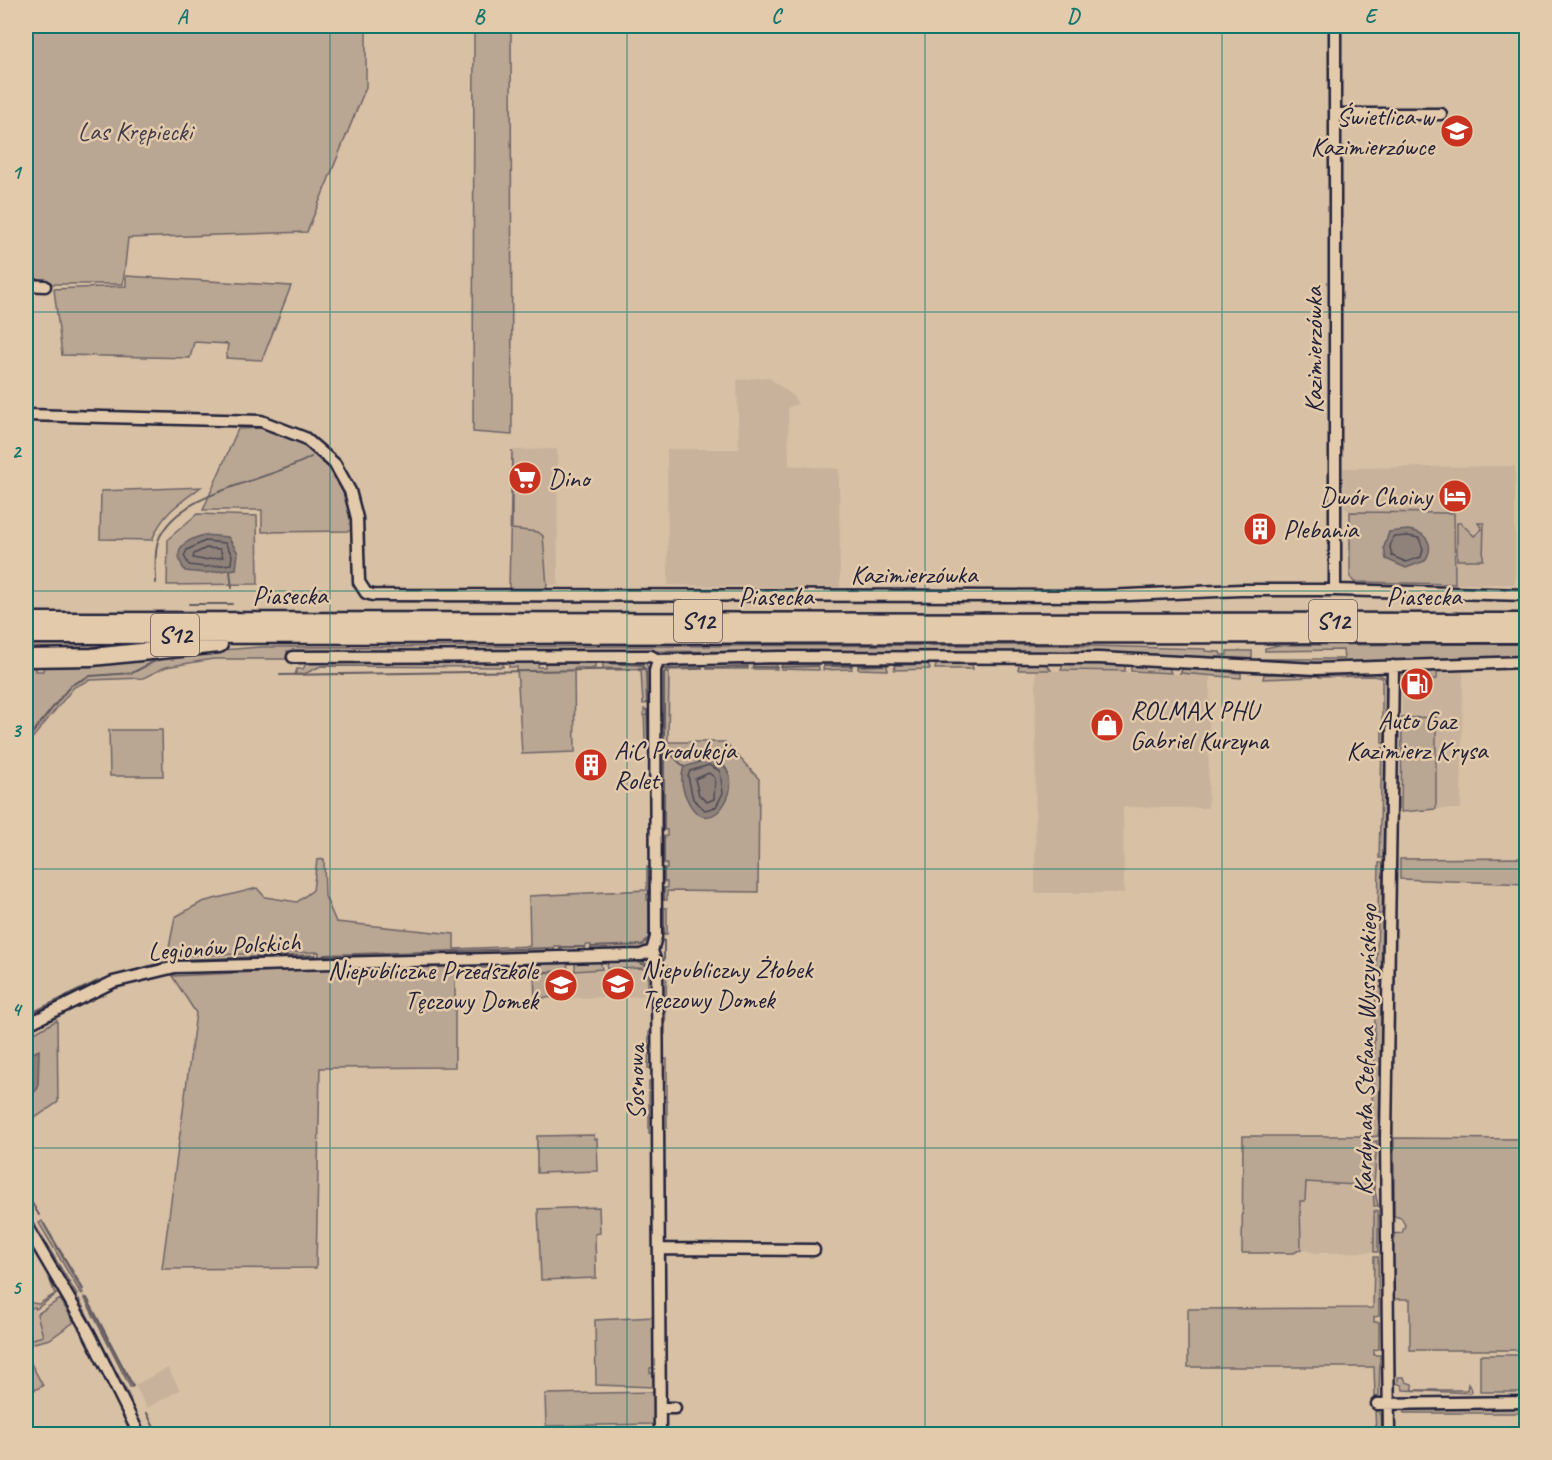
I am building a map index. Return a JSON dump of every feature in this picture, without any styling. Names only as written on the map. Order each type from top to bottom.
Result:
[{"type":"highway","name":"Piasecka","points":[[26,621],[1527,622]]},
{"type":"highway","points":[[29,658],[92,657],[324,634]]},
{"type":"highway","name":"Piasecka","points":[[26,635],[1527,634]]},
{"type":"street","name":"Kazimierzówka","points":[[26,415],[261,422],[305,438],[334,464],[350,491],[357,518],[359,582],[366,593],[1053,596],[1335,590],[1335,26]]},
{"type":"street","points":[[1335,114],[1441,114]]},
{"type":"street","points":[[26,285],[45,286]]},
{"type":"street","points":[[1335,590],[1527,595]]},
{"type":"street","points":[[293,657],[651,656],[658,660],[770,657],[1099,658],[1290,669],[1527,662]]},
{"type":"street","name":"Sosnowa","points":[[658,660],[656,671],[656,937],[652,951],[657,968],[660,1434]]},
{"type":"street","name":"Kardynała Stefana Wyszyńskiego","points":[[1389,1434],[1382,1404],[1379,1255],[1393,666]]},
{"type":"street","name":"Legionów Polskich","points":[[26,1025],[113,982],[175,967],[641,956],[652,951]]},
{"type":"street","points":[[26,1225],[89,1333],[139,1434]]},
{"type":"street","points":[[659,1249],[814,1250]]},
{"type":"street","points":[[1382,1404],[1527,1402]]},
{"type":"street","points":[[660,1408],[675,1408]]},
{"type":"shaded area","points":[[768,377],[792,395],[798,404],[788,407],[789,465],[839,469],[840,588],[668,585],[667,449],[739,449],[737,380]]},
{"type":"shaded area","points":[[557,449],[558,585],[509,584],[512,450]]},
{"type":"shaded area","points":[[1515,466],[1515,584],[1455,584],[1454,513],[1350,512],[1345,508],[1343,468]]},
{"type":"shaded area","points":[[26,538],[29,538],[32,581],[26,581]]},
{"type":"shaded area","points":[[1036,670],[1210,675],[1208,808],[1123,807],[1124,893],[1035,893]]},
{"type":"shaded area","points":[[1463,672],[1461,809],[1436,809],[1436,718],[1402,718],[1402,675],[1418,680],[1437,679],[1436,673]]},
{"type":"shaded area","points":[[642,968],[648,974],[648,996],[534,999],[532,972]]},
{"type":"shaded area","points":[[1305,1182],[1374,1186],[1374,1252],[1315,1253],[1301,1249],[1300,1201],[1305,1200]]},
{"type":"shaded area","points":[[35,1306],[43,1336],[29,1340],[26,1309]]},
{"type":"shaded area","points":[[168,1368],[180,1390],[147,1408],[135,1385]]},
{"type":"green space","name":"Las Krępiecki","points":[[26,26],[366,26],[366,87],[307,232],[128,238],[123,284],[26,284]]},
{"type":"green space","points":[[474,26],[511,26],[512,435],[473,432]]},
{"type":"green space","points":[[126,276],[291,286],[262,360],[226,358],[228,344],[194,342],[190,358],[62,355],[54,289],[126,286]]},
{"type":"green space","points":[[266,428],[304,445],[323,461],[344,494],[352,531],[262,532],[262,510],[203,510],[238,429]]},
{"type":"green space","points":[[512,450],[512,529],[538,532],[543,536],[547,586],[540,592],[509,589]]},
{"type":"green space","points":[[201,487],[166,516],[152,540],[100,539],[101,491]]},
{"type":"green space","points":[[1350,512],[1454,513],[1455,584],[1354,582],[1350,577]]},
{"type":"green space","points":[[197,514],[257,516],[258,584],[167,585],[168,539]]},
{"type":"green space","points":[[1457,523],[1461,523],[1474,536],[1482,529],[1478,523],[1484,523],[1483,560],[1457,560]]},
{"type":"green space","points":[[150,642],[150,646],[26,653],[26,643]]},
{"type":"green space","points":[[1526,644],[1526,657],[1316,664],[1258,662],[1258,659],[1344,659],[1343,650],[1265,651],[1265,648],[1279,645]]},
{"type":"green space","points":[[1054,645],[1205,649],[1205,651],[1220,652],[1221,655],[1227,655],[1227,651],[1252,651],[1252,662],[1167,655],[1088,652],[287,651],[286,659],[213,659],[166,667],[143,678],[90,680],[74,687],[26,746],[26,665],[36,664],[36,671],[43,671],[44,664],[260,647]]},
{"type":"green space","points":[[503,659],[503,667],[321,666],[302,675],[295,675],[297,669],[303,669],[307,662]]},
{"type":"green space","points":[[509,659],[539,659],[538,667],[545,667],[545,659],[595,659],[595,668],[574,668],[575,752],[522,754],[517,667],[509,667]]},
{"type":"green space","points":[[603,659],[645,662],[650,671],[651,703],[643,704],[641,671],[603,668]]},
{"type":"green space","points":[[754,661],[776,661],[777,669],[752,669]]},
{"type":"green space","points":[[783,661],[818,661],[819,670],[781,669]]},
{"type":"green space","points":[[825,661],[850,661],[852,669],[823,670]]},
{"type":"green space","points":[[860,661],[885,661],[888,670],[858,669]]},
{"type":"green space","points":[[896,661],[927,661],[930,669],[894,670]]},
{"type":"green space","points":[[937,661],[971,661],[973,669],[935,669]]},
{"type":"green space","points":[[1020,661],[1045,662],[1051,670],[1018,670]]},
{"type":"green space","points":[[702,662],[702,669],[669,670],[668,742],[725,742],[759,779],[758,892],[667,891],[667,900],[661,900],[661,888],[667,888],[667,882],[661,881],[661,869],[667,869],[667,864],[660,864],[661,837],[667,836],[667,830],[661,829],[660,672],[666,664]]},
{"type":"green space","points":[[707,662],[746,662],[748,669],[707,669]]},
{"type":"green space","points":[[1063,664],[1125,665],[1125,671],[1061,670]]},
{"type":"green space","points":[[1131,666],[1169,668],[1171,673],[1131,671]]},
{"type":"green space","points":[[1183,669],[1241,673],[1241,678],[1180,673]]},
{"type":"green space","points":[[1437,670],[1437,679],[1418,680],[1402,675],[1408,672]]},
{"type":"green space","points":[[1375,673],[1384,677],[1386,682],[1385,743],[1382,743],[1382,678],[1373,676],[1319,677],[1319,675]]},
{"type":"green space","points":[[1264,674],[1313,675],[1313,677],[1263,679]]},
{"type":"green space","points":[[644,709],[651,711],[651,741],[645,741]]},
{"type":"green space","points":[[1436,717],[1436,809],[1401,812],[1402,718]]},
{"type":"green space","points":[[109,730],[162,730],[163,776],[110,776]]},
{"type":"green space","points":[[1382,748],[1385,748],[1383,858],[1379,858]]},
{"type":"green space","points":[[1526,858],[1526,884],[1400,879],[1400,859]]},
{"type":"green space","points":[[324,859],[325,896],[336,922],[454,934],[454,949],[530,946],[529,896],[647,890],[647,867],[651,867],[651,894],[647,894],[647,900],[652,900],[651,936],[646,947],[633,950],[591,951],[591,945],[585,945],[584,952],[560,952],[560,946],[554,946],[554,952],[453,954],[451,969],[455,969],[455,1067],[320,1068],[316,1268],[162,1269],[196,1013],[172,976],[318,969],[319,952],[173,956],[169,948],[175,917],[202,902],[257,888],[265,897],[297,902],[313,890],[317,860]]},
{"type":"green space","points":[[1379,863],[1383,863],[1382,914],[1378,914]]},
{"type":"green space","points":[[661,908],[667,908],[667,934],[661,934]]},
{"type":"green space","points":[[1378,919],[1382,919],[1381,982],[1376,982]]},
{"type":"green space","points":[[600,960],[602,969],[575,971],[575,961]]},
{"type":"green space","points":[[608,960],[641,960],[651,967],[653,988],[648,990],[648,974],[642,968],[607,969]]},
{"type":"green space","points":[[566,961],[569,971],[532,972],[530,966],[457,969],[457,963]]},
{"type":"green space","points":[[661,966],[667,966],[665,1034],[663,1034],[663,1014],[661,1013]]},
{"type":"green space","points":[[559,972],[560,982],[565,982],[566,997],[535,998],[534,973]]},
{"type":"green space","points":[[1376,987],[1382,987],[1379,1127],[1378,1136],[1371,1137],[1371,1142],[1377,1141],[1374,1186],[1378,1206],[1374,1206],[1373,1186],[1306,1182],[1305,1201],[1300,1201],[1301,1249],[1294,1253],[1242,1253],[1243,1136],[1371,1136]]},
{"type":"green space","points":[[57,1020],[58,1102],[26,1124],[26,1038]]},
{"type":"green space","points":[[653,1031],[653,1068],[648,1068],[649,1032]]},
{"type":"green space","points":[[664,1059],[667,1059],[667,1128],[664,1128]]},
{"type":"green space","points":[[649,1081],[653,1081],[653,1133],[649,1133]]},
{"type":"green space","points":[[594,1135],[594,1139],[597,1139],[598,1171],[537,1173],[537,1136]]},
{"type":"green space","points":[[1394,1138],[1526,1139],[1526,1350],[1410,1350],[1410,1299],[1392,1299],[1393,1234],[1402,1233],[1405,1225],[1401,1218],[1394,1216]]},
{"type":"green space","points":[[599,1207],[600,1233],[595,1234],[596,1278],[541,1280],[538,1209]]},
{"type":"green space","points":[[1374,1211],[1378,1211],[1378,1252],[1374,1252]]},
{"type":"green space","points":[[42,1221],[83,1293],[81,1294],[39,1223]]},
{"type":"green space","points":[[35,1225],[77,1295],[73,1295],[34,1229]]},
{"type":"green space","points":[[1374,1257],[1378,1257],[1379,1316],[1374,1317],[1374,1322],[1379,1322],[1379,1349],[1374,1350],[1374,1355],[1380,1355],[1379,1397],[1375,1397],[1374,1367],[1188,1367],[1188,1309],[1373,1308]]},
{"type":"green space","points":[[50,1281],[59,1289],[58,1293],[36,1309],[35,1307],[26,1309],[26,1302],[39,1304],[55,1294]]},
{"type":"green space","points":[[85,1297],[132,1387],[130,1387]]},
{"type":"green space","points":[[60,1299],[74,1322],[50,1339],[26,1345],[26,1328],[29,1340],[43,1336],[37,1314]]},
{"type":"green space","points":[[79,1299],[130,1398],[126,1397],[77,1303]]},
{"type":"green space","points":[[655,1317],[655,1368],[650,1368],[650,1373],[655,1373],[655,1387],[596,1385],[595,1320]]},
{"type":"green space","points":[[26,1354],[43,1386],[26,1394]]},
{"type":"green space","points":[[1480,1355],[1526,1355],[1526,1392],[1480,1392]]},
{"type":"green space","points":[[1398,1377],[1404,1377],[1406,1382],[1412,1384],[1413,1390],[1467,1390],[1468,1384],[1472,1390],[1471,1393],[1403,1390],[1402,1385],[1398,1384]]},
{"type":"green space","points":[[655,1392],[655,1424],[546,1426],[545,1394]]},
{"type":"green space","points":[[1526,1405],[1526,1413],[1404,1413],[1403,1407]]},
{"type":"green space","points":[[1375,1410],[1381,1414],[1382,1434],[1376,1434]]},
{"type":"water","points":[[1408,530],[1424,536],[1429,549],[1425,561],[1406,568],[1386,559],[1384,547],[1389,532]]},
{"type":"water","points":[[204,535],[228,537],[238,553],[236,569],[205,573],[185,571],[179,557],[181,547],[190,540]]},
{"type":"water","points":[[709,759],[723,765],[730,776],[730,790],[725,802],[717,812],[707,816],[697,813],[687,799],[682,779],[684,767]]},
{"type":"water","points":[[39,1050],[38,1088],[26,1101],[26,1057]]},
{"type":"waterway","points":[[156,583],[158,541],[168,524],[184,510],[225,489],[293,466],[311,457]]},
{"type":"waterway","points":[[230,571],[232,588]]},
{"type":"waterway","points":[[189,604],[232,604]]},
{"type":"waterway","points":[[26,741],[71,685],[90,676],[132,673],[157,660]]},
{"type":"waterway","points":[[320,662],[503,662]]},
{"type":"waterway","points":[[509,662],[538,662]]},
{"type":"waterway","points":[[545,663],[595,663]]},
{"type":"waterway","points":[[603,663],[642,665],[646,672],[647,703]]},
{"type":"waterway","points":[[782,664],[818,663]]},
{"type":"waterway","points":[[824,663],[852,664]]},
{"type":"waterway","points":[[858,664],[885,663]]},
{"type":"waterway","points":[[935,663],[972,663]]},
{"type":"waterway","points":[[982,663],[1013,663]]},
{"type":"waterway","points":[[1018,663],[1030,663]]},
{"type":"waterway","points":[[684,767],[664,747],[664,673],[672,665],[693,664]]},
{"type":"waterway","points":[[707,664],[746,664]]},
{"type":"waterway","points":[[754,664],[776,664]]},
{"type":"waterway","points":[[894,665],[929,664]]},
{"type":"waterway","points":[[858,666],[888,665]]},
{"type":"waterway","points":[[781,667],[818,666]]},
{"type":"waterway","points":[[824,666],[852,666]]},
{"type":"waterway","points":[[707,668],[748,667]]},
{"type":"waterway","points":[[753,667],[777,667]]},
{"type":"waterway","points":[[663,669],[702,668]]},
{"type":"waterway","points":[[280,675],[648,669]]},
{"type":"waterway","points":[[647,710],[648,741]]},
{"type":"waterway","points":[[649,747],[649,769]]},
{"type":"waterway","points":[[664,748],[664,830]]},
{"type":"waterway","points":[[649,777],[650,788]]},
{"type":"waterway","points":[[650,796],[650,812]]},
{"type":"waterway","points":[[650,819],[650,838]]},
{"type":"waterway","points":[[664,837],[664,863]]},
{"type":"waterway","points":[[650,846],[650,860]]},
{"type":"waterway","points":[[649,894],[650,868]]},
{"type":"waterway","points":[[664,869],[664,881]]},
{"type":"waterway","points":[[664,888],[664,900]]},
{"type":"waterway","points":[[591,947],[643,945],[649,937],[649,900]]},
{"type":"waterway","points":[[664,908],[664,934]]},
{"type":"waterway","points":[[664,940],[664,960]]},
{"type":"waterway","points":[[560,947],[584,947]]},
{"type":"waterway","points":[[324,955],[554,948]]},
{"type":"waterway","points":[[170,960],[316,955]]},
{"type":"waterway","points":[[607,961],[636,961],[649,967],[651,977]]},
{"type":"waterway","points":[[27,1015],[98,981],[163,962]]},
{"type":"waterway","points":[[575,962],[601,962]]},
{"type":"waterway","points":[[457,965],[568,963]]},
{"type":"waterway","points":[[397,967],[449,966]]},
{"type":"waterway","points":[[664,967],[664,974]]},
{"type":"waterway","points":[[169,974],[184,972]]},
{"type":"waterway","points":[[102,993],[131,983]]},
{"type":"waterway","points":[[26,1031],[33,1027]]},
{"type":"waterway","points":[[26,1193],[39,1215]]},
{"type":"waterway","points":[[44,1224],[83,1289]]},
{"type":"waterway","points":[[87,1298],[133,1386]]},
{"type":"waterway","points":[[147,1413],[157,1434]]},
{"type":"place","name":"Świetlica w Kazimierzówce","points":[[1457,131]]},
{"type":"place","name":"Dino","points":[[525,478]]},
{"type":"place","name":"Dwór Choiny","points":[[1455,496]]},
{"type":"place","name":"Plebania","points":[[1260,529]]},
{"type":"place","name":"Auto Gaz Kazimierz Krysa","points":[[1417,684]]},
{"type":"place","name":"ROLMAX PHU Gabriel Kurzyna","points":[[1107,725]]},
{"type":"place","name":"AiC Produkcja Rolet","points":[[591,765]]},
{"type":"place","name":"Niepubliczny Żłobek Tęczowy Domek","points":[[618,984]]},
{"type":"place","name":"Niepubliczne Przedszkole Tęczowy Domek","points":[[561,985]]}]
